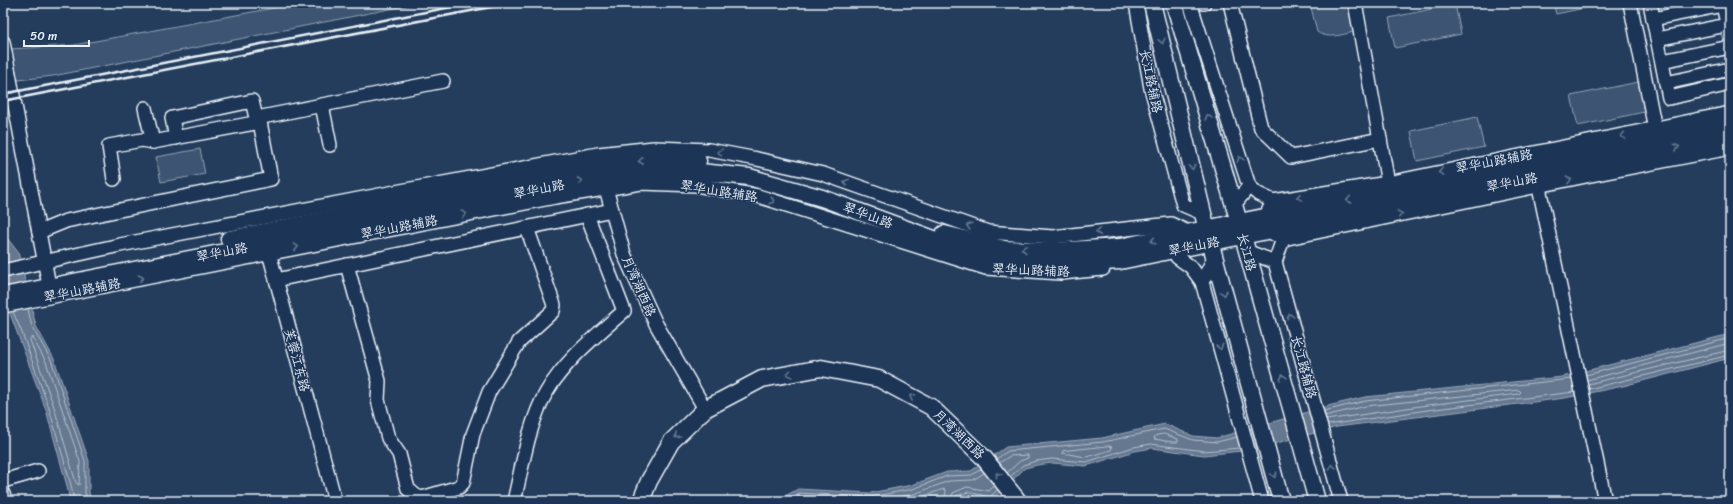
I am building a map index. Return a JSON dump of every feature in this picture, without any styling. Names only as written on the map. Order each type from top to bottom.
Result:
[{"type":"main road","points":[[1152,3],[1209,236],[1281,501]]},
{"type":"main road","name":"长江路","points":[[1174,3],[1234,205],[1294,414],[1317,501]]},
{"type":"main road","name":"翠华山路","points":[[3,296],[39,285],[265,236],[675,158],[748,167],[823,190],[945,234],[1004,249],[1052,250],[1120,247],[1190,240],[1730,123]]},
{"type":"main road","name":"翠华山路","points":[[1268,223],[1538,181],[1730,136]]},
{"type":"main road","name":"翠华山路","points":[[3,287],[39,285]]},
{"type":"main road","name":"月湾湖西路","points":[[641,501],[649,481],[671,442],[705,409],[762,379],[821,368],[879,379],[931,407],[984,458],[1014,496]]},
{"type":"street","name":"长江路辅路","points":[[1136,3],[1151,88],[1183,205]]},
{"type":"street","points":[[1190,3],[1249,186],[1258,194],[1273,201],[1268,223],[1283,239]]},
{"type":"street","points":[[1230,3],[1261,128],[1291,157],[1380,139]]},
{"type":"street","points":[[1355,3],[1388,183]]},
{"type":"street","points":[[1630,3],[1655,129]]},
{"type":"street","points":[[1650,3],[1669,98],[1730,84]]},
{"type":"street","points":[[1653,19],[1727,4],[1729,31],[1657,39]]},
{"type":"street","points":[[3,42],[44,262],[39,285]]},
{"type":"street","points":[[1662,61],[1730,47]]},
{"type":"street","points":[[1666,83],[1730,69]]},
{"type":"street","points":[[114,179],[109,146],[142,140],[153,142],[176,138],[258,122],[262,117],[443,81]]},
{"type":"street","points":[[39,232],[66,221],[272,179],[252,101],[172,118],[176,138]]},
{"type":"street","points":[[322,105],[330,145]]},
{"type":"street","points":[[145,108],[153,142]]},
{"type":"street","name":"翠华山路辅路","points":[[1273,201],[1388,183],[1730,113]]},
{"type":"street","points":[[1283,239],[1538,181],[1730,148]]},
{"type":"street","name":"翠华山路辅路","points":[[3,306],[39,285],[265,236],[601,171],[661,149],[709,150],[757,158],[823,174],[988,232],[1053,237],[1171,224]]},
{"type":"street","name":"翠华山路辅路","points":[[601,171],[641,183],[696,184],[758,196],[986,268],[1061,273],[1107,269],[1176,257],[1190,240]]},
{"type":"street","name":"月湾湖西路","points":[[601,171],[624,254],[653,319],[679,367],[705,409]]},
{"type":"street","points":[[1538,181],[1605,501]]},
{"type":"street","points":[[1234,205],[1249,186]]},
{"type":"street","points":[[1190,240],[1171,224],[1183,205],[1209,236],[1202,282]]},
{"type":"street","points":[[276,280],[612,210]]},
{"type":"street","points":[[514,501],[533,427],[546,393],[574,356],[624,311],[587,216]]},
{"type":"street","points":[[348,265],[379,380],[378,400],[388,438],[399,454],[408,489],[416,496],[422,498],[460,487],[463,483],[473,434],[489,392],[519,342],[553,311],[554,305],[527,228]]},
{"type":"street","name":"翠华山路辅路","points":[[39,285],[44,262],[265,236]]},
{"type":"street","name":"芙蓉江东路","points":[[265,236],[335,501]]},
{"type":"street","points":[[1246,251],[1275,262],[1283,239]]},
{"type":"street","points":[[1176,257],[1191,266],[1202,282],[1262,501]]},
{"type":"street","name":"长江路辅路","points":[[1275,262],[1341,501]]},
{"type":"street","name":"翠华山路辅路","points":[[3,271],[39,285]]},
{"type":"street","points":[[3,481],[38,471]]},
{"type":"street","points":[[3,494],[5,501]]},
{"type":"shaded area","points":[[301,3],[420,3],[53,76],[18,80],[11,49],[74,45]]},
{"type":"shaded area","points":[[1310,3],[1352,3],[1358,31],[1332,36],[1326,36],[1317,32]]},
{"type":"shaded area","points":[[1553,3],[1608,3],[1556,14]]},
{"type":"shaded area","points":[[1455,4],[1461,34],[1395,48],[1389,18]]},
{"type":"shaded area","points":[[1638,82],[1644,112],[1578,126],[1571,96]]},
{"type":"shaded area","points":[[1477,117],[1484,147],[1417,161],[1411,131]]},
{"type":"shaded area","points":[[200,149],[205,174],[161,182],[156,157]]},
{"type":"water","points":[[3,233],[18,252],[36,326],[54,359],[89,461],[89,492],[91,501],[70,501],[46,410],[3,295]]},
{"type":"water","points":[[1730,334],[1730,358],[1623,386],[1565,398],[1337,427],[1250,450],[1204,455],[1152,448],[1135,451],[1086,466],[1052,463],[1037,465],[1025,468],[992,500],[968,496],[954,501],[776,501],[798,489],[870,493],[912,485],[947,472],[971,471],[1006,447],[1102,438],[1165,424],[1193,436],[1217,438],[1365,397],[1562,377]]},
{"type":"railway","points":[[3,94],[472,3]]},
{"type":"railway","points":[[3,101],[512,3]]}]
